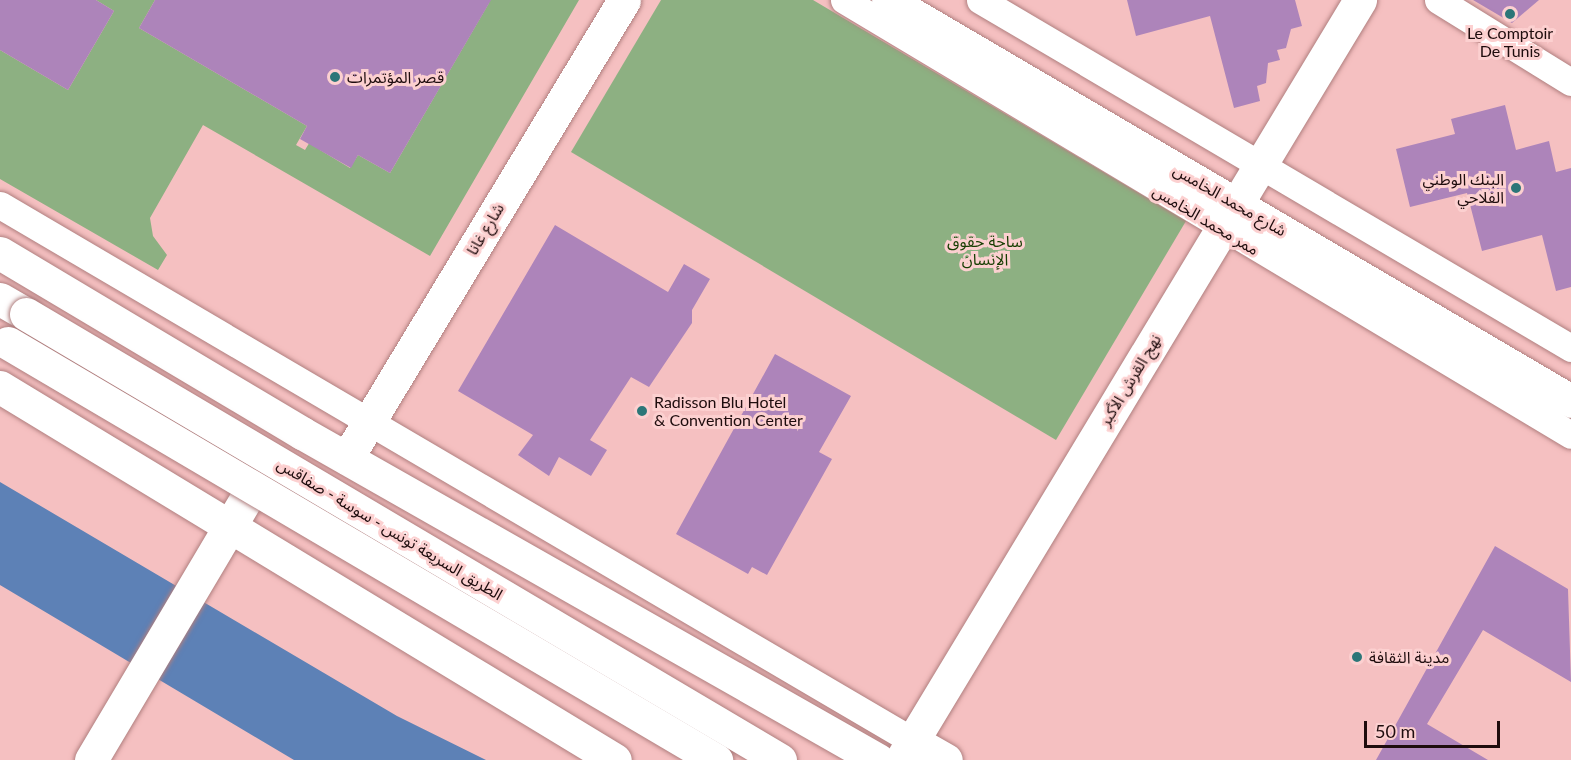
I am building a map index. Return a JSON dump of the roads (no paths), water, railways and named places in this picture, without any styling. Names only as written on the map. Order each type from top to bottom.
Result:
[{"type":"main road","name":"شارع غانا","points":[[347,458],[624,0]]},
{"type":"main road","name":"شارع محمد الخامس","points":[[888,0],[1571,378]]},
{"type":"main road","name":"شارع محمد الخامس","points":[[926,0],[1571,400]]},
{"type":"main road","name":"نهج القرش الأكبر","points":[[906,750],[1239,195],[1360,0]]},
{"type":"main road","points":[[0,253],[302,433],[878,760]]},
{"type":"main road","name":"الطريق السريعة تونس - سوسة - صفاقس","points":[[13,306],[780,760]]},
{"type":"main road","name":"الطريق السريعة تونس - سوسة - صفاقس","points":[[4,341],[716,760]]},
{"type":"main road","points":[[0,387],[229,528],[615,760]]},
{"type":"main road","points":[[91,760],[117,712],[229,528],[263,467],[302,433]]},
{"type":"main road","points":[[906,750],[946,760]]},
{"type":"street","name":"ممر محمد الخامس","points":[[844,0],[1239,195],[1571,435]]},
{"type":"street","name":"شارع محمد الخامس","points":[[980,0],[1239,195],[1571,348]]},
{"type":"street","points":[[1438,0],[1571,82]]},
{"type":"street","points":[[0,205],[370,422],[906,750]]},
{"type":"water","points":[[0,482],[397,716],[486,760],[294,760],[0,585]]},
{"type":"place","name":"Le Comptoir De Tunis","points":[[1510,14]]},
{"type":"place","name":"قصر المؤتمرات","points":[[335,77]]},
{"type":"place","name":"البنك الوطني الفلاحي","points":[[1516,188]]},
{"type":"place","name":"Radisson Blu Hotel & Convention Center","points":[[642,411]]},
{"type":"place","name":"مدينة الثقافة","points":[[1357,657]]},
{"type":"park label","name":"ساحة حقوق الإنسان","points":[[985,250]]}]
